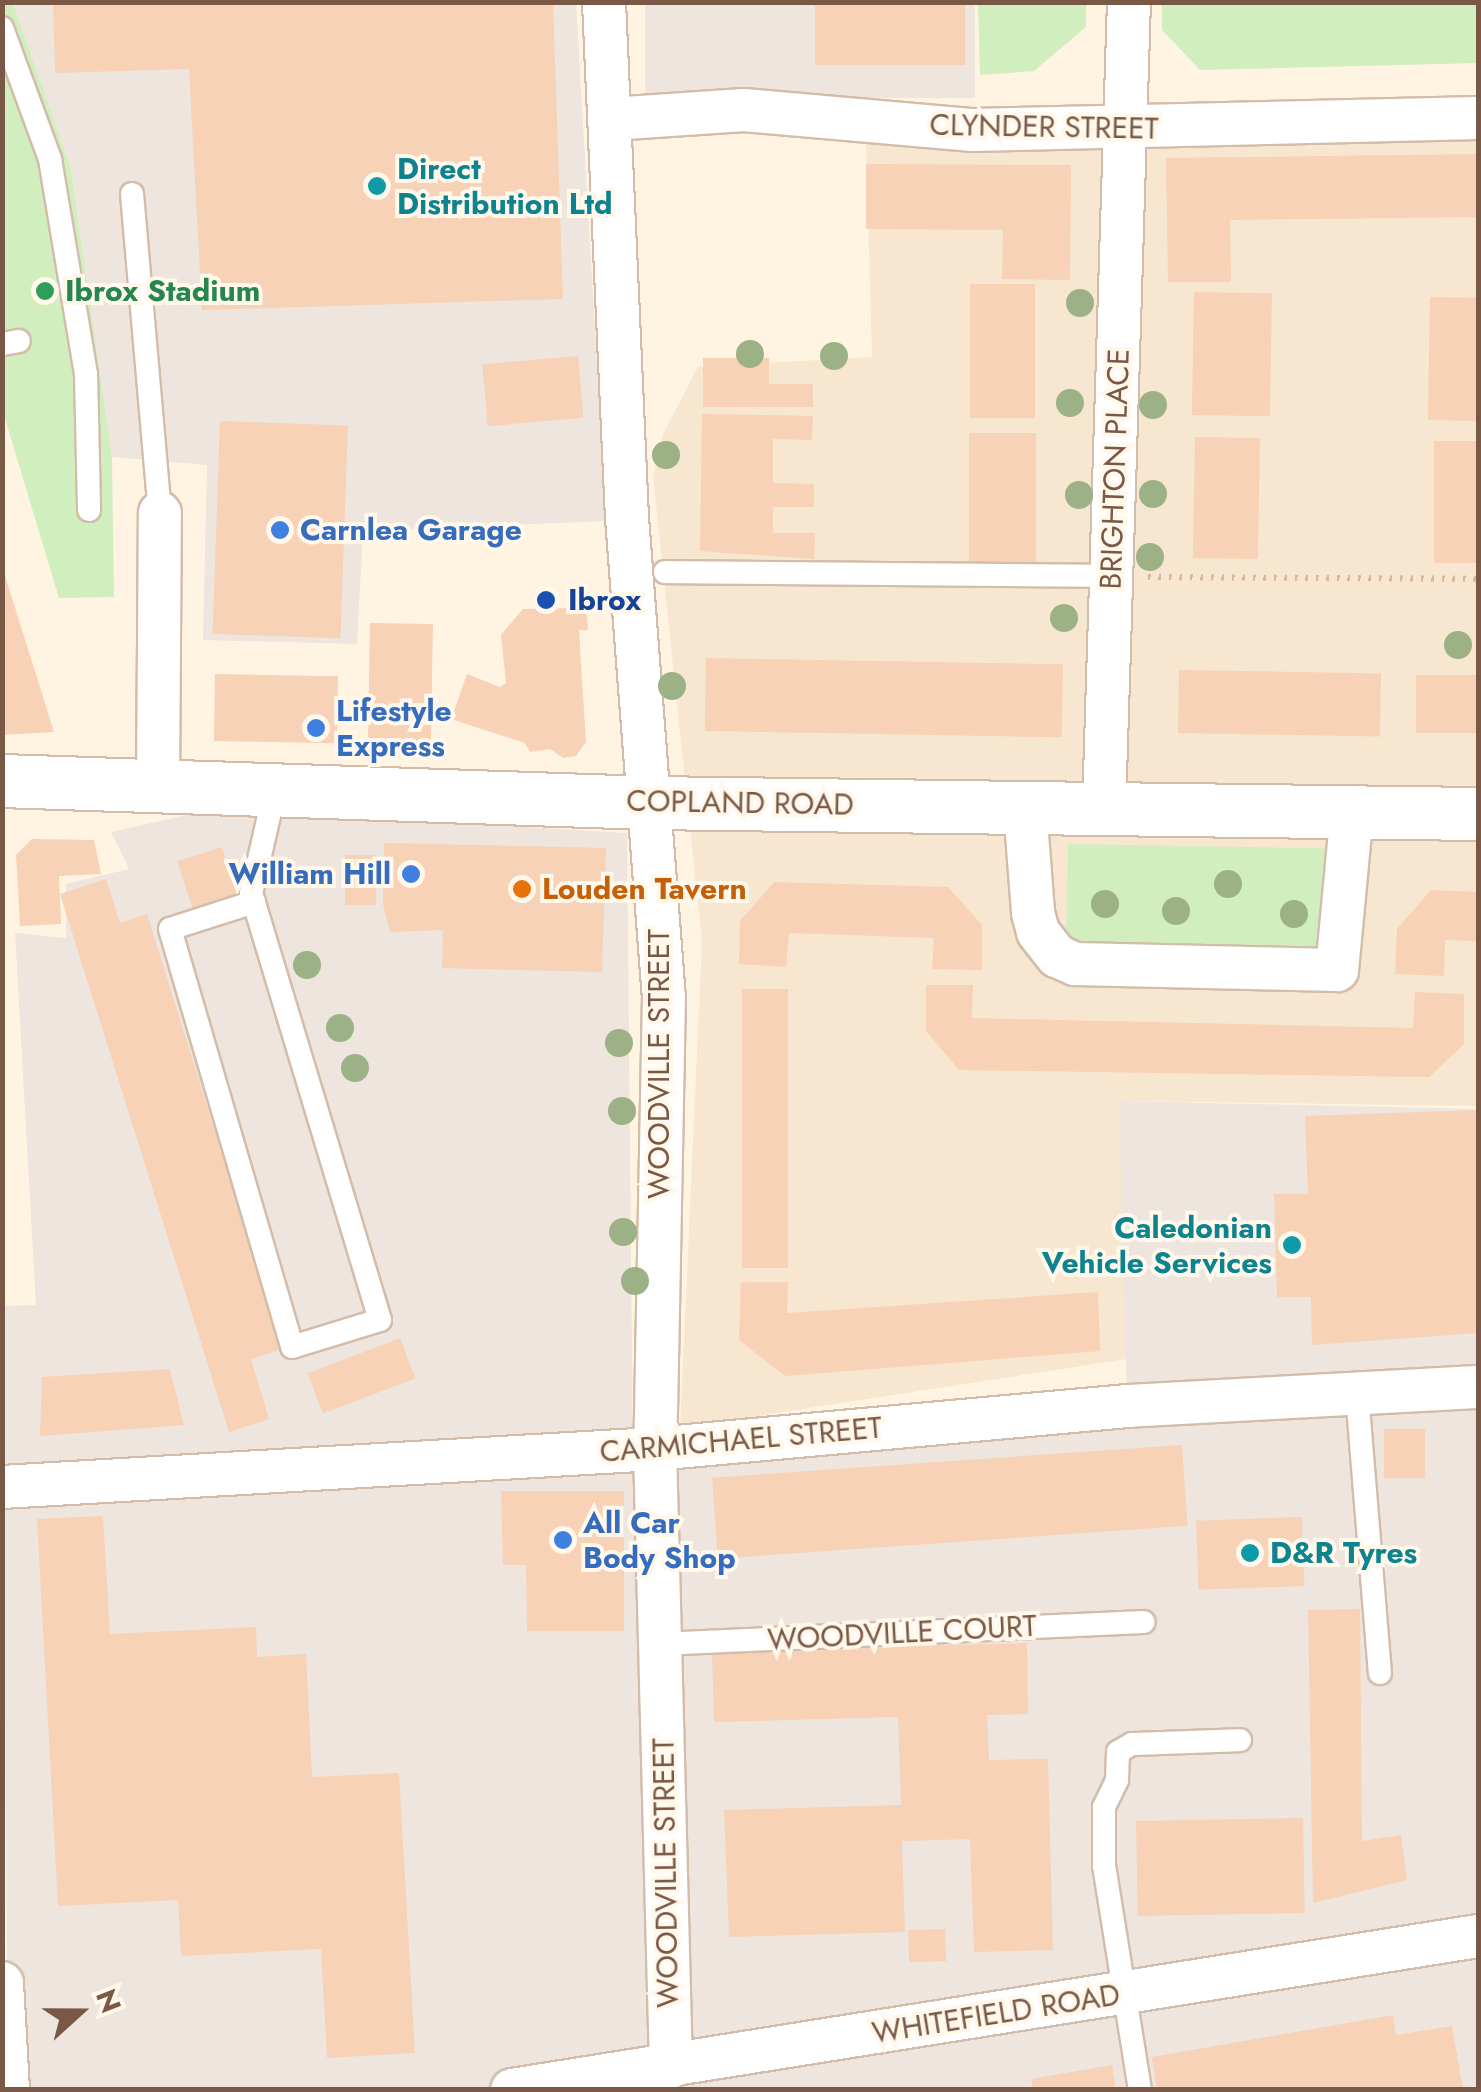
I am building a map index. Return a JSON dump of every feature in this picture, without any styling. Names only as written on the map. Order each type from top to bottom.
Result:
[{"type":"street","name":"WOODVILLE STREET","points":[[604,2],[626,518],[664,996],[656,1449],[670,2067]]},
{"type":"street","name":"BRIGHTON PLACE","points":[[1104,809],[1129,2]]},
{"type":"street","name":"CLYNDER STREET","points":[[611,119],[744,110],[973,130],[1126,130],[1478,118]]},
{"type":"street","points":[[158,784],[160,513]]},
{"type":"street","name":"COPLAND ROAD","points":[[2,781],[276,786],[649,803],[1478,814]]},
{"type":"street","points":[[1025,808],[1033,913],[1038,932],[1057,956],[1074,964],[1337,970],[1352,812]]},
{"type":"street","name":"CARMICHAEL STREET","points":[[2,1488],[656,1449],[1127,1406],[1478,1387]]},
{"type":"street","name":"WHITEFIELD ROAD","points":[[512,2090],[1478,1936]]},
{"type":"street","points":[[2,1983],[8,2090]]},
{"type":"lane","points":[[2,28],[50,159],[86,374],[89,510]]},
{"type":"lane","points":[[132,194],[160,513]]},
{"type":"lane","points":[[665,572],[1112,576]]},
{"type":"lane","points":[[254,902],[170,929],[292,1347],[380,1320],[254,902],[276,786]]},
{"type":"lane","points":[[1357,1394],[1380,1673]]},
{"type":"lane","name":"WOODVILLE COURT","points":[[660,1644],[1143,1622]]},
{"type":"lane","points":[[1140,2090],[1104,1866],[1104,1807],[1117,1780],[1118,1752],[1132,1744],[1240,1740]]},
{"type":"path","points":[[1112,576],[1478,579]]},
{"type":"shaded area","points":[[13,3],[576,3],[606,521],[363,531],[357,644],[203,640],[207,465],[112,457],[71,169]]},
{"type":"shaded area","points":[[645,3],[975,3],[975,98],[645,98]]},
{"type":"shaded area","points":[[1478,126],[1478,1106],[1120,1101],[1126,1359],[680,1428],[702,942],[653,476],[663,434],[698,367],[872,357],[866,142]]},
{"type":"shaded area","points":[[218,808],[627,833],[633,1460],[1127,1406],[1119,1101],[1478,1109],[1478,2089],[8,2089],[2,1306],[36,1305],[15,933],[66,938],[66,884],[129,869],[111,832]]},
{"type":"green space","name":"Ibrox Stadium","points":[[2,3],[13,3],[71,169],[112,457],[114,597],[59,598],[3,412]]},
{"type":"green space","points":[[978,3],[1086,3],[1086,27],[1034,71],[980,75]]},
{"type":"green space","points":[[1162,3],[1478,3],[1478,63],[1200,70],[1162,30]]},
{"type":"green space","points":[[1068,844],[1337,849],[1335,949],[1066,944]]},
{"type":"building","name":"Direct Distribution Ltd","points":[[53,2],[553,2],[563,299],[202,310],[189,69],[55,73]]},
{"type":"building","points":[[815,2],[965,2],[965,65],[815,65]]},
{"type":"building","points":[[1478,154],[1478,217],[1230,220],[1231,282],[1168,282],[1166,158]]},
{"type":"building","points":[[866,164],[1071,165],[1070,280],[1002,279],[1003,230],[866,229]]},
{"type":"building","points":[[970,284],[1035,284],[1035,418],[970,418]]},
{"type":"building","points":[[1194,292],[1272,293],[1270,416],[1192,415]]},
{"type":"building","points":[[1430,297],[1478,298],[1476,421],[1428,420]]},
{"type":"building","points":[[578,356],[583,418],[488,426],[482,364]]},
{"type":"building","points":[[703,358],[769,358],[769,384],[813,384],[813,407],[703,407]]},
{"type":"building","points":[[702,414],[813,416],[812,440],[773,439],[773,483],[814,484],[814,507],[773,507],[773,533],[815,533],[814,559],[700,551]]},
{"type":"building","name":"Carnlea Garage","points":[[220,421],[348,425],[340,638],[213,634]]},
{"type":"building","points":[[969,433],[1036,433],[1036,564],[969,564]]},
{"type":"building","points":[[1195,437],[1260,438],[1258,559],[1193,558]]},
{"type":"building","points":[[1434,441],[1478,441],[1478,563],[1434,563]]},
{"type":"building","points":[[3,569],[54,732],[2,735]]},
{"type":"building","name":"Ibrox","points":[[572,608],[587,615],[588,630],[579,630],[586,742],[576,756],[563,758],[550,749],[530,752],[525,743],[451,719],[467,674],[500,687],[506,683],[501,635],[523,609]]},
{"type":"building","points":[[370,623],[433,624],[431,743],[368,742]]},
{"type":"building","points":[[706,658],[1063,664],[1062,737],[705,731]]},
{"type":"building","points":[[1179,670],[1381,674],[1380,737],[1178,733]]},
{"type":"building","points":[[215,674],[338,676],[337,743],[214,741]]},
{"type":"building","points":[[1416,675],[1478,675],[1478,733],[1416,733]]},
{"type":"building","points":[[32,839],[94,840],[101,874],[59,876],[61,924],[20,926],[16,855]]},
{"type":"building","name":"Louden Tavern","points":[[384,843],[606,848],[602,972],[442,968],[443,930],[390,932],[383,904]]},
{"type":"building","points":[[222,847],[238,896],[193,911],[177,862]]},
{"type":"building","points":[[345,855],[376,855],[376,905],[345,905]]},
{"type":"building","points":[[106,879],[120,923],[147,914],[283,1349],[251,1359],[269,1419],[229,1432],[60,894]]},
{"type":"building","points":[[774,882],[948,887],[982,925],[982,970],[932,969],[934,938],[789,933],[786,967],[739,964],[740,921]]},
{"type":"building","points":[[1431,890],[1478,892],[1478,941],[1445,940],[1444,976],[1395,974],[1397,929]]},
{"type":"building","points":[[926,985],[973,985],[972,1018],[1413,1028],[1415,992],[1464,994],[1464,1044],[1429,1077],[959,1070],[926,1031]]},
{"type":"building","points":[[742,989],[788,989],[788,1268],[742,1268]]},
{"type":"building","points":[[1478,1110],[1478,1333],[1312,1345],[1311,1297],[1277,1297],[1274,1194],[1308,1194],[1305,1116]]},
{"type":"building","points":[[741,1282],[788,1282],[787,1313],[1098,1292],[1100,1351],[785,1376],[739,1340]]},
{"type":"building","points":[[400,1338],[415,1378],[323,1414],[308,1373]]},
{"type":"building","points":[[170,1369],[184,1425],[40,1436],[42,1377]]},
{"type":"building","points":[[1384,1429],[1425,1429],[1425,1478],[1384,1478]]},
{"type":"building","points":[[1182,1445],[1188,1526],[718,1559],[712,1478]]},
{"type":"building","name":"All Car Body Shop","points":[[501,1491],[624,1491],[624,1631],[527,1631],[526,1565],[503,1565]]},
{"type":"building","points":[[103,1516],[110,1634],[256,1627],[257,1657],[306,1654],[312,1777],[399,1773],[415,2053],[327,2058],[321,1949],[181,1956],[178,1900],[58,1906],[37,1519]]},
{"type":"building","name":"D&R Tyres","points":[[1302,1517],[1304,1586],[1198,1590],[1196,1521]]},
{"type":"building","points":[[1360,1609],[1362,1841],[1401,1835],[1407,1880],[1313,1903],[1308,1610]]},
{"type":"building","points":[[1027,1643],[1028,1714],[987,1715],[989,1760],[1048,1759],[1053,1950],[974,1952],[970,1839],[902,1841],[905,1932],[729,1937],[724,1810],[901,1805],[898,1717],[714,1722],[712,1651]]},
{"type":"building","points":[[1303,1818],[1305,1913],[1138,1916],[1136,1821]]},
{"type":"building","points":[[945,1929],[946,1961],[909,1962],[908,1930]]},
{"type":"building","points":[[1393,2015],[1396,2035],[1452,2026],[1463,2090],[1157,2090],[1152,2057]]},
{"type":"building","points":[[1112,2065],[1116,2090],[1033,2090],[1031,2079]]},
{"type":"place","name":"Direct Distribution Ltd","points":[[377,186]]},
{"type":"place","name":"Ibrox Stadium","points":[[45,291]]},
{"type":"place","name":"Carnlea Garage","points":[[280,530]]},
{"type":"place","name":"Ibrox","points":[[546,600]]},
{"type":"place","name":"Lifestyle Express","points":[[316,728]]},
{"type":"place","name":"William Hill","points":[[411,874]]},
{"type":"place","name":"Louden Tavern","points":[[522,889]]},
{"type":"place","name":"Caledonian Vehicle Services","points":[[1292,1245]]},
{"type":"place","name":"All Car Body Shop","points":[[563,1540]]},
{"type":"place","name":"D&R Tyres","points":[[1250,1553]]}]
